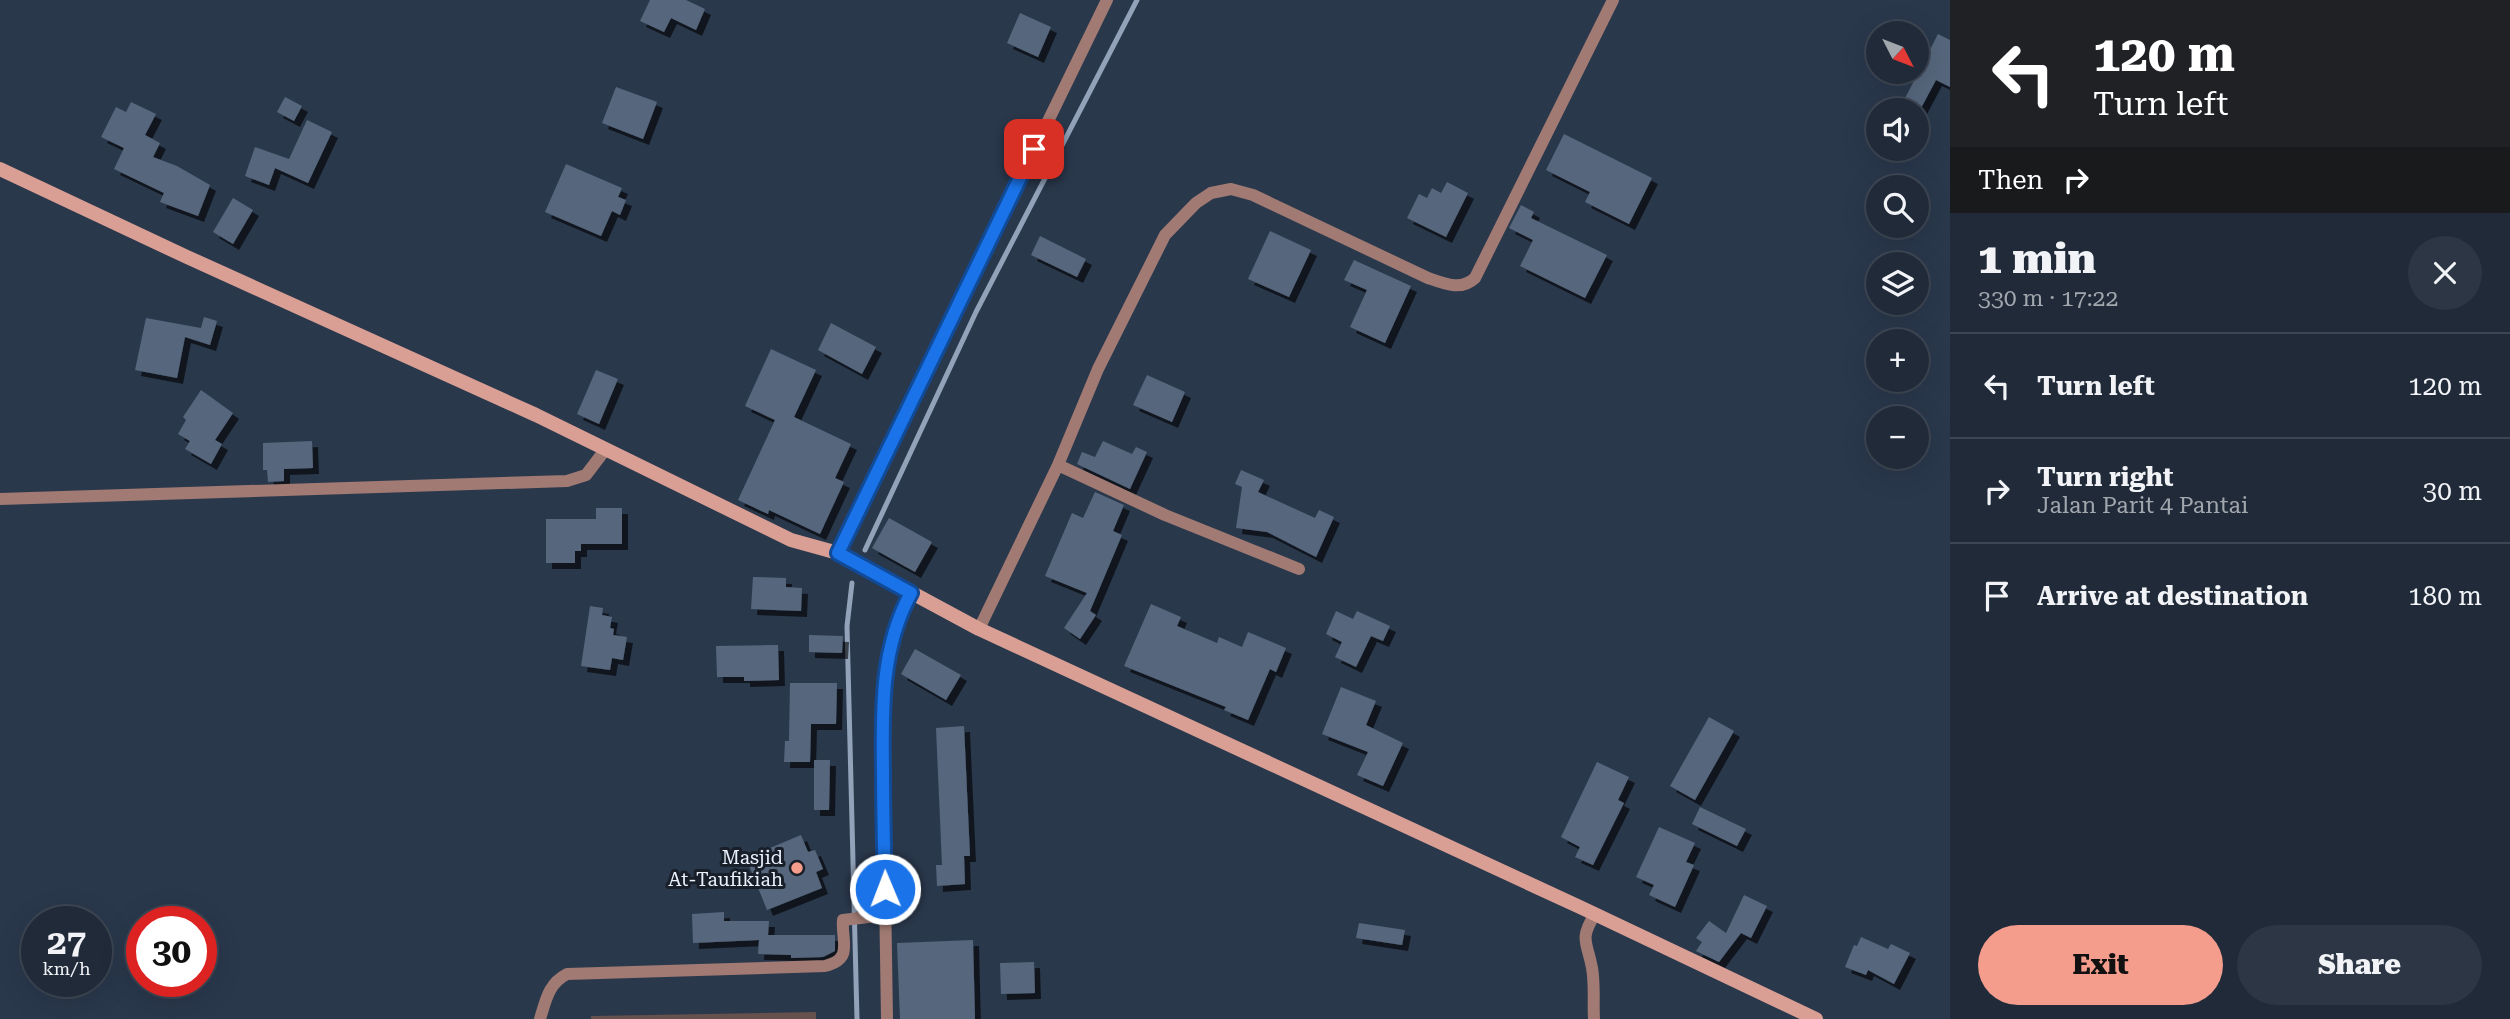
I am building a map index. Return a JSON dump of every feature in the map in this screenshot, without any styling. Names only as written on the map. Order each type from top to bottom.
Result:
[{"type":"street","points":[[838,553],[1107,0]]},
{"type":"street","points":[[979,629],[1058,465],[1098,369],[1165,235],[1196,202],[1211,193],[1231,188],[1252,195],[1428,278],[1464,286],[1475,278],[1613,0]]},
{"type":"street","points":[[0,169],[536,415],[791,540],[838,553],[979,629],[1816,1019]]},
{"type":"street","points":[[0,499],[567,481],[586,475],[605,450]]},
{"type":"street","points":[[1058,465],[1165,515],[1299,569]]},
{"type":"street","points":[[887,1019],[882,718],[888,654],[900,613],[911,593]]},
{"type":"street","points":[[1594,1019],[1592,968],[1585,938],[1595,914]]},
{"type":"street","points":[[540,1019],[556,980],[567,974],[825,966],[834,964],[842,956],[846,946],[843,920],[885,915]]},
{"type":"shaded area","points":[[816,1012],[816,1019],[591,1019],[591,1016]]},
{"type":"building","points":[[650,0],[686,0],[705,9],[696,30],[671,18],[664,32],[640,21]]},
{"type":"building","points":[[1020,13],[1051,27],[1038,57],[1007,43]]},
{"type":"building","points":[[1938,34],[1950,40],[1950,87],[1936,80],[1926,98],[1905,98],[1912,84],[1929,84],[1929,52]]},
{"type":"building","points":[[616,87],[657,102],[643,139],[602,123]]},
{"type":"building","points":[[285,97],[302,106],[294,121],[277,112]]},
{"type":"building","points":[[131,102],[156,114],[145,135],[160,143],[153,157],[177,166],[210,185],[198,216],[160,202],[164,193],[114,169],[124,148],[101,137],[116,107],[126,112]]},
{"type":"building","points":[[307,120],[332,132],[308,183],[275,168],[269,185],[245,176],[255,147],[289,159]]},
{"type":"building","points":[[1564,134],[1652,178],[1629,224],[1585,202],[1590,192],[1546,170]]},
{"type":"building","points":[[566,164],[622,188],[618,197],[626,200],[620,215],[612,211],[601,236],[545,212]]},
{"type":"building","points":[[1447,182],[1468,193],[1446,237],[1407,218],[1419,194],[1427,198],[1432,188],[1441,193]]},
{"type":"building","points":[[233,198],[253,210],[233,244],[213,232]]},
{"type":"building","points":[[1521,205],[1534,212],[1531,218],[1607,255],[1585,298],[1520,266],[1533,240],[1509,228]]},
{"type":"building","points":[[1270,231],[1311,250],[1289,297],[1248,279]]},
{"type":"building","points":[[1040,236],[1086,259],[1077,277],[1031,255]]},
{"type":"building","points":[[1354,260],[1411,286],[1385,343],[1350,327],[1367,290],[1344,280]]},
{"type":"building","points":[[204,317],[217,321],[210,345],[185,337],[177,378],[135,370],[146,318],[201,328]]},
{"type":"building","points":[[831,323],[876,347],[862,374],[818,350]]},
{"type":"building","points":[[771,349],[816,370],[794,417],[851,444],[835,478],[844,482],[820,534],[769,510],[768,514],[738,500],[775,420],[745,406]]},
{"type":"building","points":[[596,370],[618,379],[599,424],[577,414]]},
{"type":"building","points":[[1147,375],[1185,392],[1172,422],[1133,405]]},
{"type":"building","points":[[201,390],[233,413],[215,440],[222,444],[211,464],[185,449],[190,441],[178,434],[186,420],[183,417]]},
{"type":"building","points":[[312,441],[313,468],[284,469],[284,481],[268,482],[267,470],[263,470],[263,443]]},
{"type":"building","points":[[1103,441],[1132,454],[1136,447],[1147,452],[1130,489],[1077,464],[1082,452],[1095,457]]},
{"type":"building","points":[[1241,470],[1264,480],[1258,492],[1315,518],[1319,510],[1334,517],[1316,557],[1267,532],[1236,528],[1242,487],[1235,484]]},
{"type":"building","points":[[1095,492],[1124,505],[1113,531],[1122,535],[1090,611],[1096,615],[1080,639],[1064,628],[1087,593],[1045,576],[1072,513],[1083,518]]},
{"type":"building","points":[[596,508],[622,508],[622,544],[581,544],[581,551],[575,551],[575,563],[546,563],[546,519],[596,519]]},
{"type":"building","points":[[889,518],[932,542],[915,572],[872,548]]},
{"type":"building","points":[[753,577],[786,578],[786,587],[802,588],[801,611],[751,609]]},
{"type":"building","points":[[1151,604],[1181,617],[1177,626],[1217,643],[1219,637],[1242,647],[1248,632],[1286,648],[1276,672],[1270,669],[1248,720],[1224,710],[1226,707],[1124,666]]},
{"type":"building","points":[[590,606],[603,608],[602,615],[612,617],[610,628],[614,629],[613,635],[627,637],[623,660],[612,658],[610,670],[581,666]]},
{"type":"building","points":[[1336,611],[1353,619],[1357,611],[1390,626],[1383,641],[1371,636],[1356,667],[1335,657],[1342,642],[1326,634]]},
{"type":"building","points":[[809,635],[843,636],[842,653],[809,652]]},
{"type":"building","points":[[778,645],[779,680],[744,681],[744,677],[717,677],[716,646]]},
{"type":"building","points":[[915,649],[961,675],[946,700],[901,674]]},
{"type":"building","points":[[790,683],[837,683],[836,724],[811,724],[810,762],[784,762],[785,741],[789,741]]},
{"type":"building","points":[[1341,687],[1376,701],[1366,725],[1403,743],[1383,786],[1357,775],[1368,752],[1322,734]]},
{"type":"building","points":[[1709,717],[1734,731],[1695,800],[1670,786]]},
{"type":"building","points":[[964,726],[970,856],[964,856],[965,884],[937,886],[936,865],[942,865],[936,728]]},
{"type":"building","points":[[814,760],[830,760],[829,810],[814,810]]},
{"type":"building","points":[[1597,762],[1629,777],[1618,800],[1624,803],[1593,865],[1575,857],[1580,847],[1561,837]]},
{"type":"building","points":[[1700,807],[1746,829],[1737,846],[1692,824]]},
{"type":"building","points":[[1659,827],[1695,843],[1686,862],[1694,865],[1675,907],[1649,895],[1654,885],[1636,877]]},
{"type":"building","points":[[801,835],[808,852],[815,850],[823,869],[816,872],[822,888],[767,910],[746,858]]},
{"type":"building","points":[[1744,895],[1767,906],[1751,938],[1741,933],[1719,962],[1696,951],[1702,942],[1696,938],[1709,921],[1726,933]]},
{"type":"building","points":[[724,912],[724,921],[769,921],[768,935],[835,935],[835,951],[823,957],[791,958],[791,955],[758,954],[759,940],[693,943],[692,914]]},
{"type":"building","points":[[1359,923],[1405,930],[1402,945],[1356,938]]},
{"type":"building","points":[[1861,937],[1888,949],[1891,944],[1910,953],[1894,984],[1868,970],[1866,975],[1845,967],[1854,945],[1857,946]]},
{"type":"building","points":[[973,940],[975,1019],[900,1019],[897,943]]},
{"type":"building","points":[[1034,962],[1035,993],[1001,994],[1000,963]]},
{"type":"waterway","points":[[865,550],[976,312],[1137,0]]},
{"type":"waterway","points":[[852,583],[847,626],[857,1019]]},
{"type":"place","name":"Masjid At-Taufikiah","points":[[797,868]]},
{"type":"route","points":[[885,889],[882,718],[888,654],[900,613],[911,593],[838,553],[1034,149]]}]
